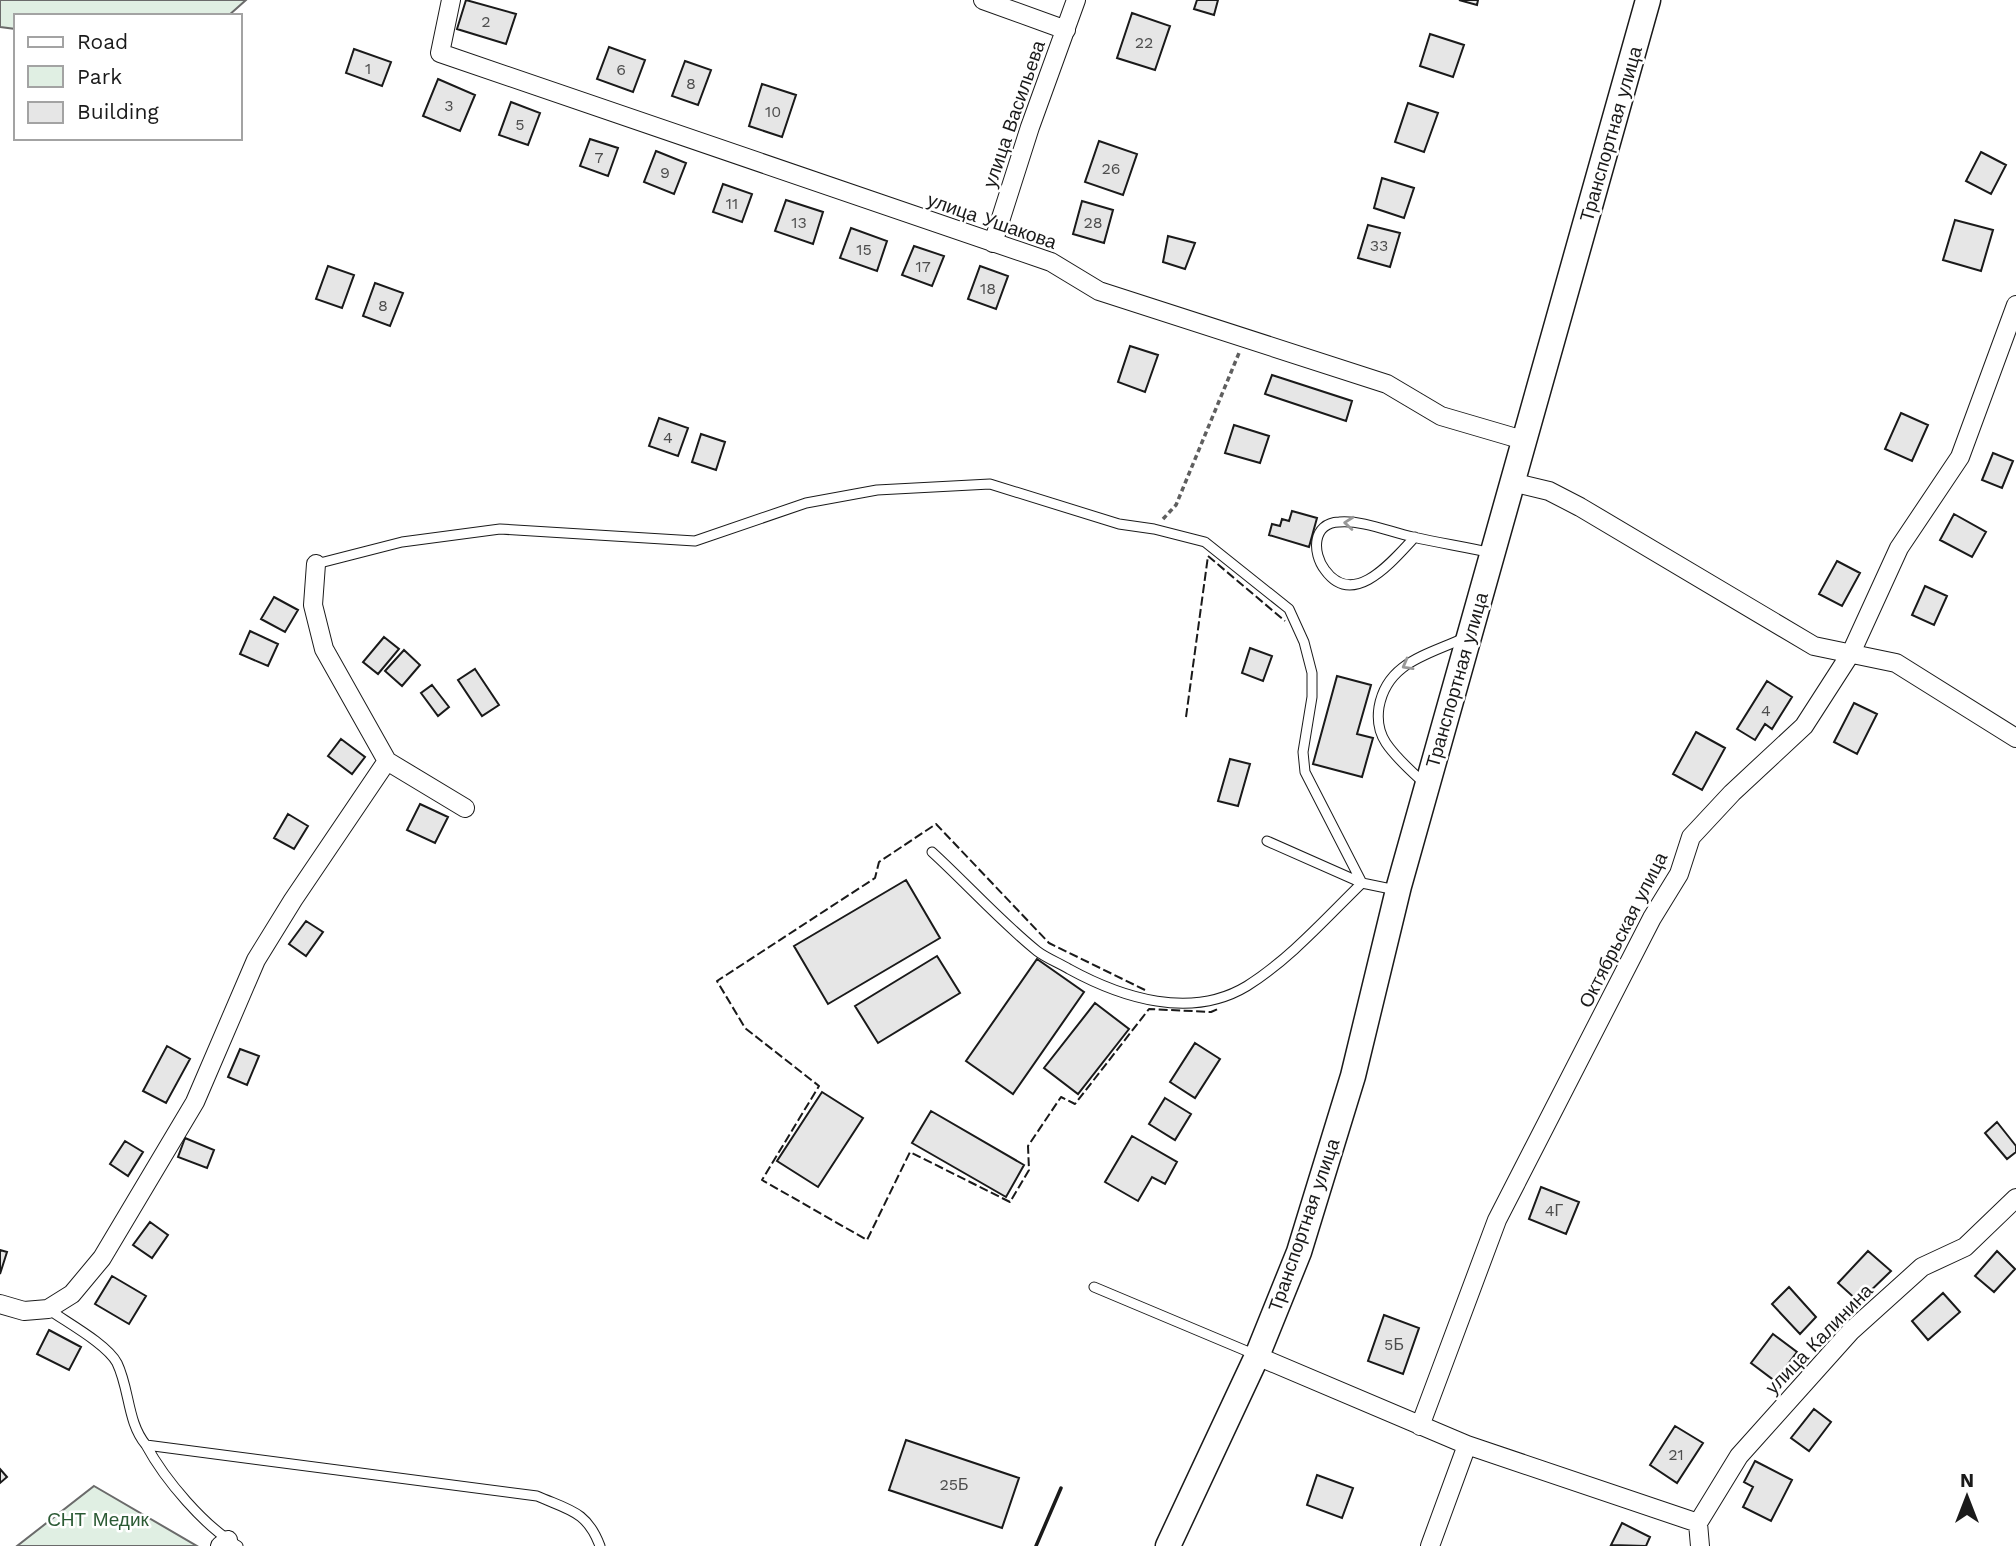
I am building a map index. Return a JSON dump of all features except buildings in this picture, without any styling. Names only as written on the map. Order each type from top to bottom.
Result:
[{"type":"main road","name":"Транспортная улица","points":[[1168,1546],[1257,1356],[1299,1252],[1353,1076],[1398,891],[1648,0]]},
{"type":"street","name":"улица Ушакова","points":[[451,0],[440,52],[1051,262],[1098,291],[1387,384],[1441,416],[1523,440]]},
{"type":"street","points":[[983,0],[1066,30]]},
{"type":"street","name":"улица Васильева","points":[[993,243],[1030,127],[1076,0]]},
{"type":"street","name":"Октябрьская улица","points":[[1420,1426],[1497,1220],[1653,918],[1679,874],[1691,837],[1732,793],[1804,726],[1851,653],[1899,548],[1959,457],[2016,305]]},
{"type":"street","points":[[1512,482],[1549,491],[1580,507],[1814,646],[1896,663],[2016,738]]},
{"type":"street","points":[[316,564],[313,605],[324,649],[387,761],[465,808]]},
{"type":"street","points":[[0,1304],[24,1311],[48,1309],[72,1294],[102,1258],[195,1101],[256,960],[387,761]]},
{"type":"street","name":"улица Калинина","points":[[1698,1523],[1739,1456],[1851,1331],[1922,1267],[1965,1247],[2016,1198]]},
{"type":"street","points":[[1257,1356],[1467,1445],[1698,1523],[1700,1546]]},
{"type":"street","points":[[1430,1546],[1467,1445]]},
{"type":"lane","points":[[316,564],[402,542],[500,529],[695,541],[806,503],[877,490],[990,484],[1119,524],[1154,529],[1205,542],[1289,609],[1304,642],[1312,673],[1312,696],[1303,752],[1305,772],[1362,883]]},
{"type":"lane","points":[[1415,537],[1381,573],[1366,583],[1349,584],[1332,579],[1317,554],[1319,532],[1328,524],[1338,522],[1415,537],[1492,552]]},
{"type":"lane","points":[[1427,787],[1387,746],[1380,732],[1377,719],[1382,692],[1392,674],[1469,636]]},
{"type":"lane","points":[[1267,841],[1362,883],[1398,891]]},
{"type":"lane","points":[[932,852],[1038,952],[1098,985],[1141,1000],[1174,1003],[1214,1000],[1246,986],[1299,944],[1362,883]]},
{"type":"lane","points":[[1094,1287],[1257,1356]]},
{"type":"lane","points":[[48,1309],[116,1362],[136,1434],[146,1445],[159,1469],[229,1544]]},
{"type":"lane","points":[[146,1445],[537,1496],[581,1514],[593,1526],[600,1546]]},
{"type":"path","points":[[1154,529],[1177,505],[1245,339]]},
{"type":"green space","points":[[0,0],[246,0],[230,14],[14,14],[14,29],[0,27]]},
{"type":"green space","name":"СНТ Медик","points":[[94,1486],[197,1546],[17,1546]]},
{"type":"fence","points":[[1186,717],[1208,556],[1285,621]]},
{"type":"fence","points":[[1145,990],[1049,943],[936,824],[879,862],[875,878],[717,981],[745,1028],[819,1086],[762,1180],[867,1240],[910,1152],[1010,1202],[1029,1170],[1028,1146],[1061,1097],[1075,1104],[1149,1009],[1211,1012],[1220,1008]]},
{"type":"wall","points":[[1036,1546],[1061,1488]]}]
